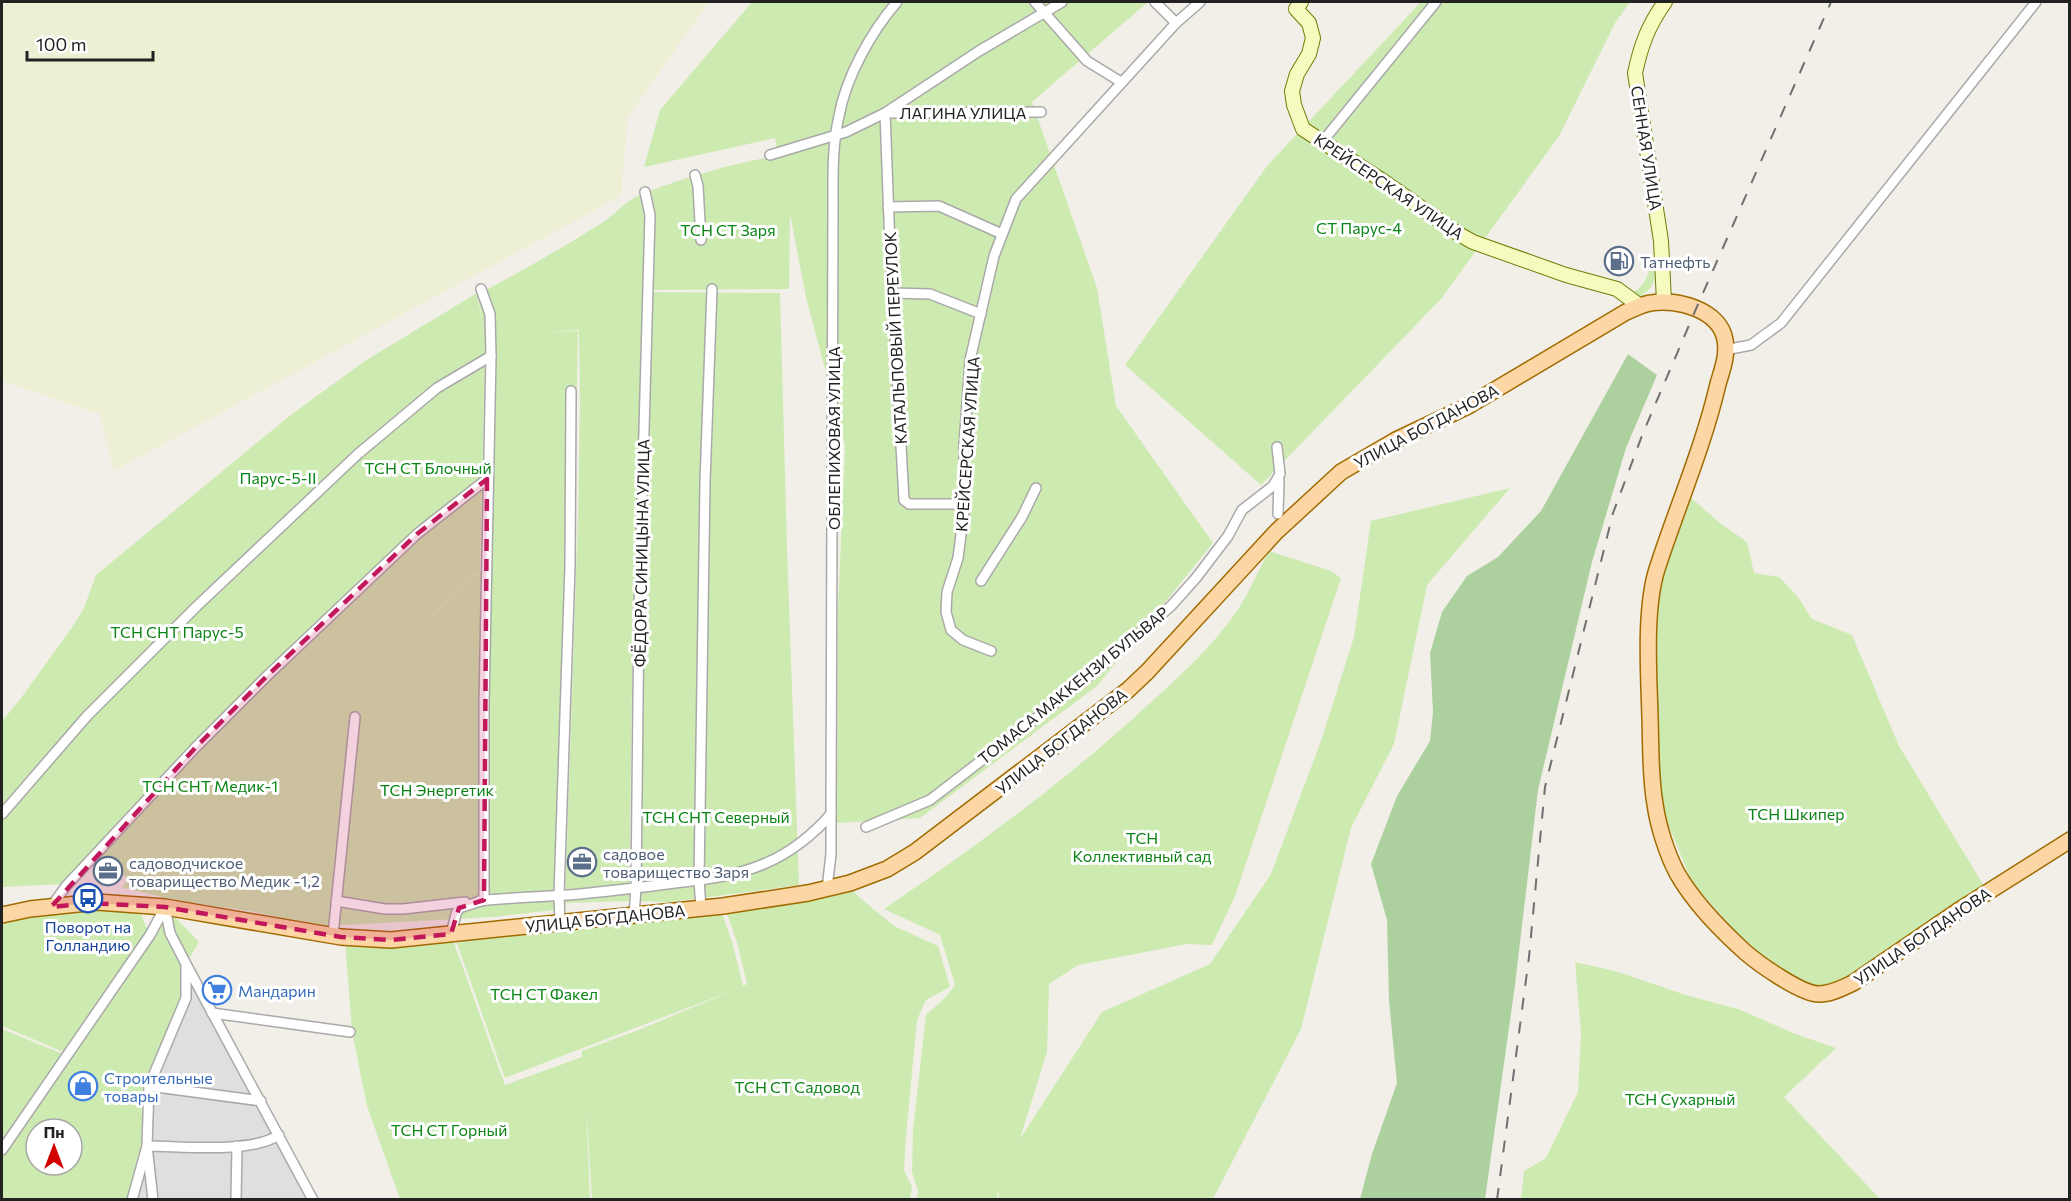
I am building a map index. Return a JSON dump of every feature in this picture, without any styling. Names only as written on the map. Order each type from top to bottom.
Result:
[{"type":"main road","name":"УЛИЦА БОГДАНОВА","points":[[2,915],[97,902],[165,907],[333,935],[391,940],[701,908],[827,889],[850,883],[887,869],[915,852],[1109,706],[1147,672],[1276,532],[1341,472],[1396,440],[1468,406],[1640,306],[1664,301],[1684,304],[1715,320],[1723,332],[1725,350],[1712,410],[1656,572],[1651,600],[1648,666],[1651,762],[1655,805],[1677,872],[1692,895],[1727,936],[1752,959],[1782,980],[1817,994],[1837,991],[1853,982],[1961,909],[2070,840]]},
{"type":"street","name":"ОБЛЕПИХОВАЯ УЛИЦА","points":[[827,889],[831,854],[835,136],[845,91],[864,52],[897,2]]},
{"type":"street","points":[[1035,2],[1087,61],[1121,82]]},
{"type":"street","points":[[770,155],[835,136],[885,113],[979,51],[1062,2]]},
{"type":"street","points":[[1155,2],[1176,22]]},
{"type":"street","name":"КРЕЙСЕРСКАЯ УЛИЦА","points":[[991,651],[963,640],[951,630],[946,612],[947,592],[958,558],[965,504],[964,446],[970,360],[994,256],[1016,199],[1176,22],[1200,2]]},
{"type":"street","points":[[1323,141],[1436,2]]},
{"type":"street","name":"СЕННАЯ УЛИЦА","points":[[1664,301],[1661,241],[1635,73],[1641,47],[1651,21],[1665,2]]},
{"type":"street","points":[[1725,350],[1751,345],[1781,323],[2036,2]]},
{"type":"street","name":"КРЕЙСЕРСКАЯ УЛИЦА","points":[[1295,4],[1310,23],[1313,38],[1309,54],[1297,74],[1292,92],[1303,129],[1473,242],[1617,289],[1640,306]]},
{"type":"street","name":"ЛАГИНА УЛИЦА","points":[[885,113],[1041,111]]},
{"type":"street","name":"КАТАЛЬПОВЫЙ ПЕРЕУЛОК","points":[[885,113],[904,500],[909,504],[965,504]]},
{"type":"street","points":[[694,175],[698,186],[701,240]]},
{"type":"street","name":"ФЁДОРА СИНИЦЫНА УЛИЦА","points":[[634,915],[639,609],[650,215],[645,192]]},
{"type":"street","points":[[888,207],[939,206],[1002,234]]},
{"type":"street","points":[[701,908],[699,880],[705,482],[712,289]]},
{"type":"street","points":[[481,290],[490,314],[491,356],[484,704],[484,900]]},
{"type":"street","points":[[892,292],[930,294],[981,314]]},
{"type":"street","points":[[2,814],[95,708],[196,607],[358,454],[437,388],[491,356]]},
{"type":"street","points":[[560,922],[558,895],[569,590],[572,391]]},
{"type":"street","points":[[1277,447],[1280,474],[1278,514]]},
{"type":"street","name":"ТОМАСА МАККЕНЗИ БУЛЬВАР","points":[[866,828],[930,800],[1098,669],[1171,606],[1228,536],[1242,510],[1273,486],[1280,474]]},
{"type":"street","points":[[51,907],[73,878],[239,704],[417,534],[487,479]]},
{"type":"street","points":[[981,581],[1022,517],[1036,488]]},
{"type":"street","points":[[333,935],[355,717]]},
{"type":"street","points":[[336,901],[385,909],[403,909],[636,888],[699,880],[746,871],[768,863],[817,831],[831,814]]},
{"type":"street","points":[[451,934],[459,908],[484,900]]},
{"type":"street","points":[[165,907],[170,933],[314,1200]]},
{"type":"street","points":[[2,1150],[150,935],[165,907]]},
{"type":"street","points":[[153,1200],[147,1146],[149,1086],[186,998],[186,964]]},
{"type":"street","points":[[212,1013],[350,1032]]},
{"type":"street","points":[[149,1086],[261,1101]]},
{"type":"street","points":[[147,1146],[237,1146],[268,1141],[279,1135]]},
{"type":"street","points":[[132,1200],[147,1146]]},
{"type":"street","points":[[236,1200],[237,1146]]},
{"type":"highlighted area","points":[[487,479],[484,900],[459,908],[451,934],[391,940],[341,937],[165,907],[89,903],[51,907],[195,748],[268,675],[417,534]]},
{"type":"shaded area","points":[[188,974],[310,1199],[132,1200],[150,1088]]},
{"type":"green space","points":[[2,2],[709,2],[628,117],[621,196],[114,471],[99,414],[2,381]]},
{"type":"green space","points":[[752,2],[1148,2],[1032,102],[1097,288],[1116,406],[1213,543],[1097,686],[920,818],[837,823],[838,610],[845,445],[806,297],[790,214],[789,289],[645,290],[633,611],[629,901],[565,903],[578,517],[579,330],[545,332],[578,331],[563,909],[493,917],[325,926],[170,899],[122,887],[128,879],[98,854],[64,884],[2,887],[2,721],[73,626],[84,608],[96,575],[292,414],[365,361],[477,293],[484,333],[478,294],[587,232],[634,198],[662,186],[707,172],[752,161],[779,158],[775,138],[644,167],[660,110]],"holes":[[[487,360],[481,571],[385,659],[480,571],[485,362]]]},
{"type":"green space","name":"СТ Парус-4","points":[[1421,2],[1630,2],[1615,23],[1559,136],[1441,299],[1261,485],[1125,365],[1267,166]]},
{"type":"green space","points":[[1651,260],[1655,264],[1652,285],[1646,293],[1635,298],[1632,293],[1646,280]]},
{"type":"green space","name":"ТСН СНТ Северный","points":[[651,292],[780,293],[799,885],[671,902],[632,901]]},
{"type":"green space","points":[[1628,354],[1657,375],[1626,448],[1592,562],[1538,790],[1515,985],[1485,1199],[1360,1199],[1372,1154],[1397,1083],[1389,1001],[1387,920],[1371,864],[1397,796],[1430,741],[1433,712],[1430,653],[1442,612],[1467,576],[1498,557],[1541,511]]},
{"type":"green space","name":"ТСН Коллективный сад","points":[[1510,488],[1427,585],[1394,744],[1351,828],[1301,1029],[1213,1199],[998,1199],[1000,1189],[996,1199],[917,1199],[918,1191],[912,1172],[913,1130],[926,1015],[946,997],[955,985],[940,935],[884,909],[953,861],[1054,785],[1173,682],[1228,624],[1246,597],[1269,551],[1331,571],[1341,578],[1235,896],[1212,945],[1187,944],[1078,965],[1049,984],[1047,1052],[1020,1139],[1102,1012],[1210,964],[1271,874],[1321,741],[1354,637],[1371,521]]},
{"type":"green space","name":"ТСН Шкипер","points":[[1690,497],[1720,523],[1747,542],[1754,573],[1779,577],[1798,597],[1812,619],[1852,635],[1899,746],[1984,886],[1846,981],[1814,987],[1786,975],[1742,939],[1692,882],[1660,805],[1653,664],[1660,575]]},
{"type":"green space","points":[[849,887],[894,926],[938,946],[950,987],[926,1000],[917,1020],[904,1171],[912,1186],[910,1199],[592,1199],[586,1103],[590,1199],[400,1199],[367,1106],[352,1031],[345,941],[453,940],[505,1085],[582,1057],[582,1051],[734,990],[505,1078],[455,938],[721,910],[743,986],[747,984],[737,942],[725,908]]},
{"type":"green space","points":[[101,906],[139,909],[149,934],[68,1054],[2,1026],[2,921]]},
{"type":"green space","points":[[171,913],[199,942],[185,965],[186,997],[149,1086],[146,1146],[131,1199],[2,1199],[2,1029],[68,1056],[150,935]]},
{"type":"green space","name":"ТСН Сухарный","points":[[1575,962],[1615,971],[1689,996],[1738,1009],[1793,1033],[1836,1048],[1784,1097],[1880,1199],[1521,1199],[1524,1171],[1546,1158],[1578,1092],[1581,1033]]},
{"type":"railway","points":[[1497,1200],[1529,957],[1545,787],[1613,513],[1643,433],[1831,2]]},
{"type":"place","name":"Татнефть","points":[[1619,261]]},
{"type":"place","name":"садовое товарищество Заря","points":[[582,862]]},
{"type":"place","name":"садоводчиское товарищество Медик -1,2","points":[[108,871]]},
{"type":"place","name":"Поворот на Голландию","points":[[88,898]]},
{"type":"place","name":"Мандарин","points":[[217,990]]},
{"type":"place","name":"Строительные товары","points":[[83,1086]]},
{"type":"park label","name":"ТСН СТ Заря","points":[[728,229]]},
{"type":"park label","name":"ТСН СТ Блочный","points":[[428,467]]},
{"type":"park label","name":"Парус-5-II","points":[[278,477]]},
{"type":"park label","name":"ТСН СНТ Парус-5","points":[[177,631]]},
{"type":"park label","name":"ТСН СНТ Медик-1","points":[[210,785]]},
{"type":"park label","name":"ТСН Энергетик","points":[[437,789]]},
{"type":"park label","name":"ТСН СТ Факел","points":[[544,993]]},
{"type":"park label","name":"ТСН СТ Садовод","points":[[797,1086]]},
{"type":"park label","name":"ТСН СТ Горный","points":[[449,1129]]}]
